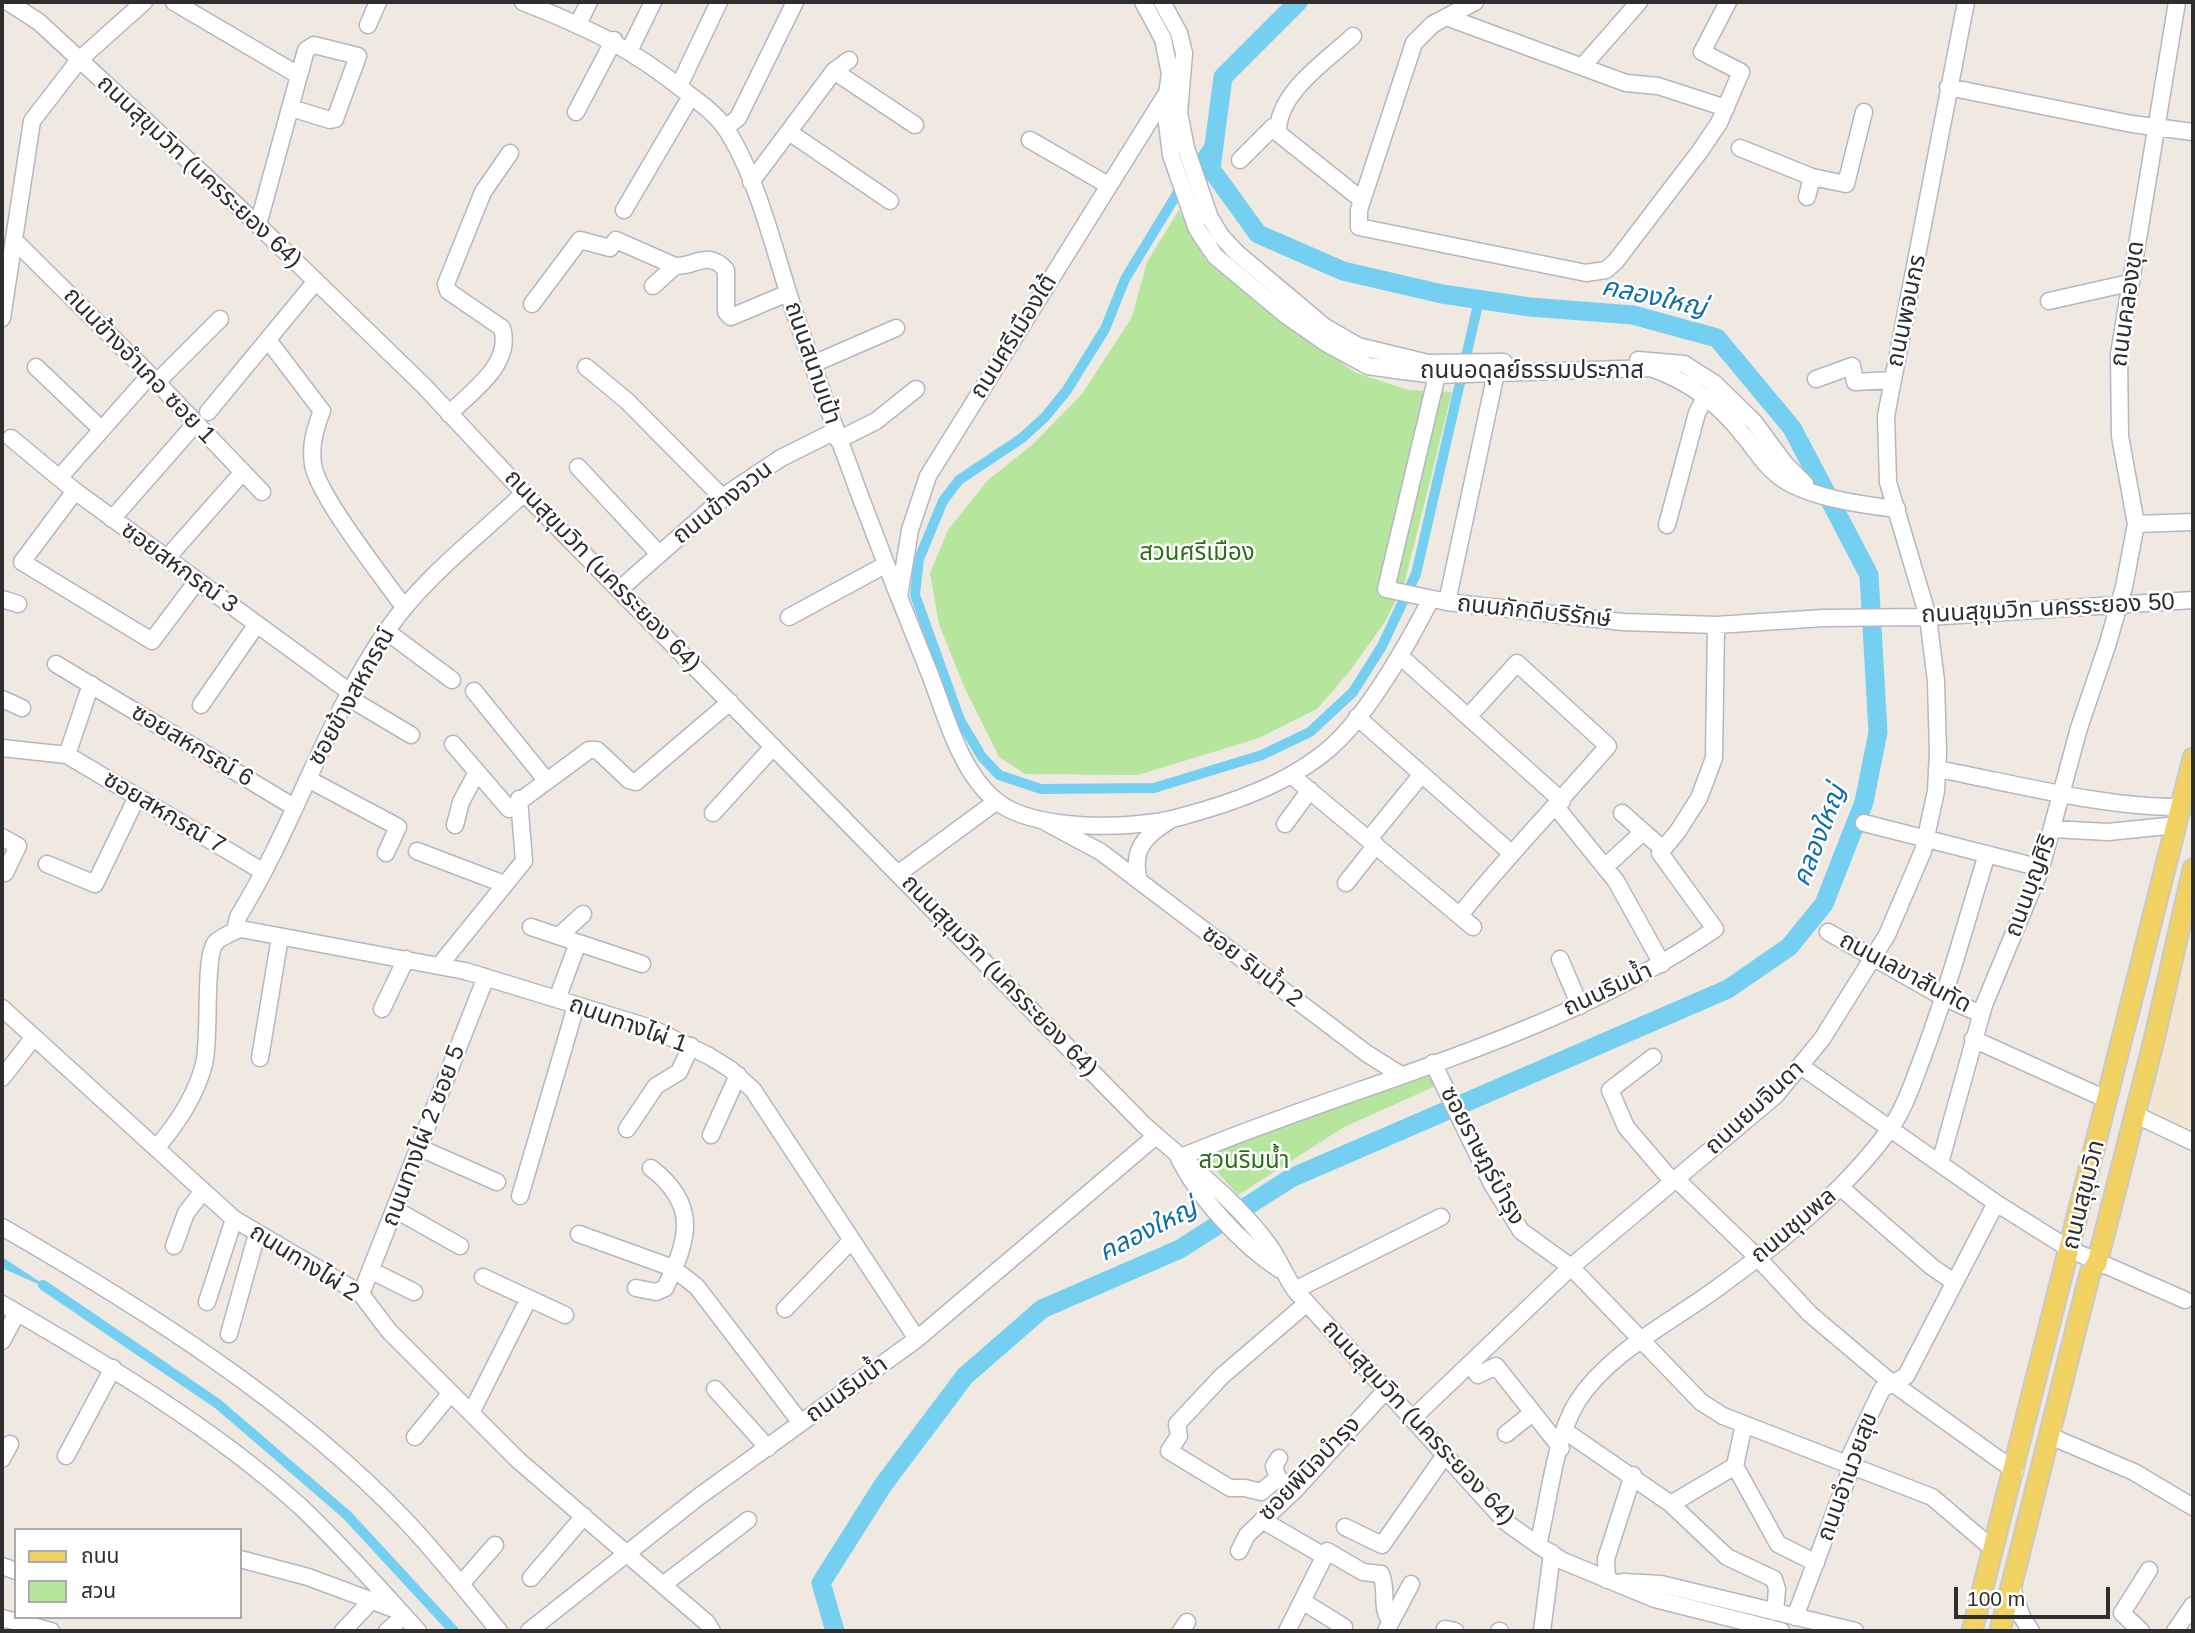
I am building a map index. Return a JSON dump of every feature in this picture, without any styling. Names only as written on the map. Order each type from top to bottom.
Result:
[{"type":"main road","name":"ถนนสุขุมวิท","points":[[1972,1631],[2026,1429],[2193,762]]},
{"type":"main road","name":"ถนนสุขุมวิท","points":[[2000,1631],[2090,1273],[2097,1263],[2154,1040],[2193,869]]},
{"type":"main road","points":[[2124,1033],[2154,1040]]},
{"type":"main road","points":[[2026,1429],[2050,1436]]},
{"type":"street","name":"ถนนสุขุมวิท (นครระยอง 64)","points":[[8,2],[39,22],[258,225],[449,414],[1179,1158],[1264,1250],[1301,1297],[1507,1523],[1545,1549],[1607,1580],[1655,1599],[1781,1631]]},
{"type":"street","points":[[3,309],[32,121],[79,60],[144,2]]},
{"type":"street","points":[[174,2],[298,75]]},
{"type":"street","points":[[369,25],[378,2]]},
{"type":"street","name":"ถนนสนามเป้า","points":[[523,2],[614,40],[685,91],[725,128],[751,182],[837,435],[899,600],[964,758],[975,778],[1003,805]]},
{"type":"street","points":[[578,24],[589,2]]},
{"type":"street","points":[[629,51],[653,2]]},
{"type":"street","points":[[624,210],[685,91],[719,2]]},
{"type":"street","points":[[725,128],[738,118],[795,2]]},
{"type":"street","name":"ถนนอดุลย์ธรรมประภาส","points":[[1143,2],[1163,39],[1170,74],[1165,107],[1198,190],[1220,236],[1269,291],[1326,343],[1368,366],[1441,371],[1672,361],[1693,368],[1714,383],[1755,436],[1775,473],[1791,484],[1815,492],[1897,509]]},
{"type":"street","name":"ถนนอดุลย์ธรรมประภาส","points":[[1162,2],[1179,33],[1184,53],[1179,113],[1171,155],[1190,211],[1201,237],[1215,257],[1269,291]]},
{"type":"street","points":[[1475,2],[1449,18],[1433,24],[1414,43],[1357,219],[1363,230],[1559,269],[1597,273],[1616,261],[1700,151],[1726,107],[1741,72],[1702,51],[1728,2]]},
{"type":"street","points":[[1582,67],[1639,2]]},
{"type":"street","name":"ถนนพจนกร","points":[[1928,617],[1888,482],[1886,416],[1966,2]]},
{"type":"street","name":"ถนนคลองขุด","points":[[2119,607],[2136,524],[2120,436],[2119,354],[2177,2]]},
{"type":"street","points":[[1449,18],[1633,85],[1658,86],[1726,107]]},
{"type":"street","points":[[1353,36],[1292,94],[1280,115],[1278,128],[1284,140],[1362,200]]},
{"type":"street","points":[[576,112],[614,40]]},
{"type":"street","points":[[258,225],[306,50],[314,45],[355,53],[359,61],[335,119],[330,120],[291,108]]},
{"type":"street","points":[[751,182],[834,71],[849,60]]},
{"type":"street","points":[[834,71],[915,125]]},
{"type":"street","points":[[1948,87],[2193,132]]},
{"type":"street","name":"ถนนศรีเมืองใต้","points":[[899,600],[904,562],[917,506],[941,453],[1168,91]]},
{"type":"street","points":[[1740,148],[1812,177],[1846,184],[1864,112]]},
{"type":"street","points":[[1240,160],[1266,130],[1278,128]]},
{"type":"street","points":[[789,132],[890,201]]},
{"type":"street","points":[[1030,140],[1083,167],[1108,185]]},
{"type":"street","points":[[449,414],[494,369],[505,349],[502,328],[449,291],[446,284],[483,192],[510,153]]},
{"type":"street","points":[[1807,197],[1812,177]]},
{"type":"street","points":[[532,304],[580,240],[610,248],[617,240],[675,266]]},
{"type":"street","name":"ถนนข้างอำเภอ ซอย 1","points":[[15,241],[154,379],[202,418],[242,473],[262,492]]},
{"type":"street","points":[[653,286],[675,266],[701,258],[722,265],[726,270],[726,312],[731,317],[788,293]]},
{"type":"street","points":[[112,519],[202,418],[316,281]]},
{"type":"street","points":[[2049,301],[2129,283]]},
{"type":"street","points":[[60,478],[100,428],[220,319]]},
{"type":"street","points":[[813,364],[896,328]]},
{"type":"street","points":[[268,340],[322,411],[313,436],[313,467],[336,511],[404,607]]},
{"type":"street","points":[[1816,379],[1852,366],[1855,382],[1892,380]]},
{"type":"street","points":[[36,367],[100,428]]},
{"type":"street","points":[[586,367],[628,401],[723,498]]},
{"type":"street","name":"ถนนอดุลย์ธรรมประภาส","points":[[1478,368],[1496,373],[1651,368],[1681,379],[1755,436]]},
{"type":"street","name":"ถนนภักดีบริรักษ์","points":[[1441,371],[1386,589],[1434,599],[1623,622],[1716,625],[1824,618],[1903,617]]},
{"type":"street","points":[[899,873],[1003,805],[1038,818],[1111,825],[1172,819],[1206,810],[1291,775],[1332,746],[1357,717],[1400,656],[1434,599],[1496,373]]},
{"type":"street","name":"ถนนข้างจวน","points":[[620,589],[723,498],[781,458],[876,421],[916,389]]},
{"type":"street","points":[[1667,525],[1697,413],[1706,396]]},
{"type":"street","name":"ซอยสหกรณ์ 3","points":[[11,438],[112,519],[350,695],[411,735]]},
{"type":"street","points":[[578,467],[659,554]]},
{"type":"street","points":[[167,558],[242,473]]},
{"type":"street","points":[[75,491],[22,562],[152,641],[197,581]]},
{"type":"street","name":"ซอยข้างสหกรณ์","points":[[238,930],[238,917],[350,695],[386,631],[404,607],[524,493]]},
{"type":"street","points":[[2136,524],[2193,522]]},
{"type":"street","points":[[789,617],[885,565]]},
{"type":"street","points":[[2,599],[18,604]]},
{"type":"street","name":"ถนนสุขุมวิท นครระยอง 50","points":[[1903,617],[2119,607],[2193,600]]},
{"type":"street","name":"ถนนบุญศิริ","points":[[1940,1163],[1973,1039],[2041,868],[2079,728],[2119,607]]},
{"type":"street","name":"ถนนยมจินดา","points":[[1412,1419],[1571,1267],[1776,1095],[1802,1067],[1874,959],[1915,872],[1927,838],[1937,769],[1938,707],[1928,617]]},
{"type":"street","points":[[201,705],[257,624]]},
{"type":"street","points":[[1622,813],[1663,849],[1699,798],[1714,758],[1716,625]]},
{"type":"street","points":[[386,631],[452,680]]},
{"type":"street","points":[[1400,656],[1559,804],[1616,881],[1662,964]]},
{"type":"street","points":[[1460,915],[1510,852],[1559,804],[1608,746],[1517,663],[1468,717]]},
{"type":"street","name":"ซอยสหกรณ์ 6","points":[[56,664],[294,807]]},
{"type":"street","points":[[2,748],[67,755],[91,684]]},
{"type":"street","points":[[474,691],[545,780]]},
{"type":"street","points":[[2,699],[22,708]]},
{"type":"street","points":[[453,744],[509,809],[519,799],[589,750],[597,750],[629,780],[636,782],[730,702]]},
{"type":"street","points":[[1357,717],[1510,852]]},
{"type":"street","points":[[713,813],[773,747]]},
{"type":"street","name":"ซอยสหกรณ์ 7","points":[[67,755],[262,871]]},
{"type":"street","points":[[1937,769],[2159,807],[2179,816]]},
{"type":"street","points":[[455,825],[461,802],[477,772]]},
{"type":"street","points":[[1346,883],[1372,842],[1422,774]]},
{"type":"street","points":[[1291,775],[1474,927]]},
{"type":"street","points":[[308,779],[398,827],[386,853]]},
{"type":"street","points":[[1285,824],[1310,790]]},
{"type":"street","points":[[47,864],[95,884],[137,797]]},
{"type":"street","points":[[439,966],[524,861],[519,799]]},
{"type":"street","points":[[2052,829],[2108,832],[2179,816]]},
{"type":"street","name":"ซอย ริมน้ำ 2","points":[[1038,818],[1101,852],[1366,1054],[1401,1075]]},
{"type":"street","points":[[1119,866],[1132,861],[1153,830],[1172,819]]},
{"type":"street","points":[[1864,822],[2041,868]]},
{"type":"street","points":[[1111,825],[1134,834],[1139,849],[1135,868],[1139,881]]},
{"type":"street","points":[[1101,852],[1099,838],[1111,825]]},
{"type":"street","points":[[1605,867],[1643,832]]},
{"type":"street","points":[[2,837],[18,846],[5,873]]},
{"type":"street","name":"ถนนริมน้ำ","points":[[1179,1158],[1256,1125],[1368,1086],[1401,1075],[1436,1070],[1608,995],[1662,964],[1715,929],[1660,853],[1663,849]]},
{"type":"street","points":[[417,850],[504,884]]},
{"type":"street","name":"ถนนชุมพล","points":[[1542,1631],[1545,1549],[1560,1448],[1577,1404],[1586,1391],[1640,1342],[1757,1257],[1840,1187],[1890,1130],[1905,1102],[1943,997],[1987,854]]},
{"type":"street","points":[[559,936],[583,914]]},
{"type":"street","points":[[531,928],[642,964]]},
{"type":"street","points":[[157,1147],[178,1123],[204,1067],[209,1039],[209,956],[216,942],[238,930]]},
{"type":"street","name":"ถนนทางไผ่ 1","points":[[238,930],[406,959],[486,977],[663,1032],[691,1046],[738,1076],[753,1090],[917,1339]]},
{"type":"street","name":"ถนนเลขาสันทัด","points":[[1828,932],[1943,997],[1982,1014]]},
{"type":"street","points":[[260,1058],[280,937]]},
{"type":"street","points":[[557,999],[578,943]]},
{"type":"street","points":[[382,1009],[406,959]]},
{"type":"street","points":[[1560,959],[1580,1006]]},
{"type":"street","name":"ถนนทางไผ่ 2 ซอย 5","points":[[361,1294],[486,977]]},
{"type":"street","points":[[520,1196],[576,1006]]},
{"type":"street","name":"ถนนทางไผ่ 2","points":[[5,1018],[34,1037],[234,1219],[361,1294],[389,1331],[518,1460],[629,1553],[707,1623],[712,1631]]},
{"type":"street","points":[[2,1078],[34,1037]]},
{"type":"street","points":[[1973,1039],[2108,1100]]},
{"type":"street","points":[[627,1129],[656,1086],[679,1072],[691,1046]]},
{"type":"street","points":[[1366,1054],[1368,1086]]},
{"type":"street","points":[[1653,1056],[1610,1090],[1621,1120],[1675,1180],[1757,1257],[1810,1314],[1894,1383],[2015,1471]]},
{"type":"street","points":[[1802,1067],[1996,1203],[2071,1250],[2185,1300]]},
{"type":"street","name":"ซอยราษฎร์บำรุง","points":[[1436,1070],[1508,1214],[1521,1231],[1571,1267],[1640,1342],[1701,1402],[1744,1424],[1932,1497],[1993,1549]]},
{"type":"street","points":[[711,1135],[738,1076]]},
{"type":"street","points":[[2134,1114],[2193,1142]]},
{"type":"street","name":"ถนนริมน้ำ","points":[[529,1631],[697,1498],[917,1339],[1156,1136]]},
{"type":"street","points":[[420,1148],[497,1182]]},
{"type":"street","points":[[636,1288],[661,1291],[688,1228],[684,1211],[670,1182],[651,1168]]},
{"type":"street","points":[[1840,1187],[1932,1267],[1955,1282]]},
{"type":"street","points":[[174,1246],[186,1213],[203,1191]]},
{"type":"street","name":"ถนนอำนวยสุข","points":[[1795,1617],[1852,1466],[1850,1456],[1882,1389],[1906,1376],[1996,1203]]},
{"type":"street","points":[[396,1210],[460,1246]]},
{"type":"street","points":[[1278,1478],[1261,1492],[1230,1488],[1169,1451],[1179,1436],[1177,1424],[1301,1297],[1441,1217]]},
{"type":"street","points":[[207,1302],[234,1219]]},
{"type":"street","points":[[2,1227],[77,1270],[229,1371],[304,1428],[405,1520],[499,1631]]},
{"type":"street","points":[[229,1334],[257,1234]]},
{"type":"street","points":[[579,1234],[673,1268],[697,1287],[801,1423]]},
{"type":"street","points":[[785,1309],[851,1241]]},
{"type":"street","points":[[372,1271],[414,1292]]},
{"type":"street","points":[[483,1277],[565,1315]]},
{"type":"street","points":[[471,1413],[528,1300]]},
{"type":"street","points":[[2,1304],[113,1368],[162,1400],[300,1507],[418,1631]]},
{"type":"street","points":[[2,1341],[18,1313]]},
{"type":"street","points":[[1470,1364],[1478,1375],[1496,1366],[1560,1448]]},
{"type":"street","points":[[66,1456],[113,1368]]},
{"type":"street","points":[[715,1389],[768,1448]]},
{"type":"street","name":"ซอยพินิจบำรุง","points":[[1239,1551],[1247,1535],[1295,1490],[1386,1390]]},
{"type":"street","points":[[415,1437],[450,1394]]},
{"type":"street","points":[[1506,1434],[1531,1414]]},
{"type":"street","points":[[1744,1424],[1735,1466],[1778,1544],[1816,1563]]},
{"type":"street","points":[[1565,1431],[1633,1475],[1671,1504],[1727,1558],[1774,1578],[1777,1588],[1775,1612]]},
{"type":"street","points":[[2050,1436],[2134,1472],[2193,1507]]},
{"type":"street","points":[[2,1459],[10,1444]]},
{"type":"street","points":[[1345,1527],[1382,1545],[1445,1455]]},
{"type":"street","points":[[1279,1458],[1274,1466],[1278,1478],[1295,1490]]},
{"type":"street","points":[[1671,1504],[1735,1466]]},
{"type":"street","points":[[1607,1580],[1606,1559],[1633,1475]]},
{"type":"street","points":[[531,1578],[584,1516]]},
{"type":"street","points":[[664,1584],[748,1520]]},
{"type":"street","points":[[1262,1520],[1324,1556]]},
{"type":"street","points":[[461,1584],[495,1545]]},
{"type":"street","points":[[1287,1631],[1327,1551],[1363,1572],[1381,1574],[1385,1583],[1383,1611],[1388,1626]]},
{"type":"street","points":[[242,1560],[308,1577],[373,1599],[402,1613]]},
{"type":"street","points":[[2141,1631],[2122,1613],[2149,1570]]},
{"type":"street","name":"ถนนสุขุมวิท (นครระยอง 64)","points":[[1607,1580],[1661,1584],[1855,1631]]},
{"type":"street","points":[[1388,1626],[1411,1584]]},
{"type":"street","points":[[2011,1586],[2022,1617],[2031,1631]]},
{"type":"street","points":[[344,1631],[373,1599]]},
{"type":"street","points":[[1301,1601],[1344,1627]]},
{"type":"street","points":[[2175,1631],[2193,1605]]},
{"type":"street","points":[[387,1631],[402,1613]]},
{"type":"street","points":[[2,1618],[51,1631]]},
{"type":"shaded area","points":[[2188,948],[2193,949],[2193,1137],[2143,1115]]},
{"type":"green space","name":"สวนศรีเมือง","points":[[1179,210],[1205,259],[1259,303],[1356,373],[1409,390],[1452,392],[1405,581],[1386,620],[1350,671],[1317,709],[1259,738],[1138,775],[1025,774],[999,757],[965,689],[939,624],[930,573],[948,530],[987,481],[1033,444],[1082,394],[1132,317],[1147,262]]},
{"type":"green space","name":"สวนริมน้ำ","points":[[1431,1067],[1438,1085],[1344,1127],[1238,1195],[1200,1153]]},
{"type":"water","points":[[2,1257],[54,1291],[2,1268]]},
{"type":"waterway","name":"คลองใหญ่","points":[[835,1631],[821,1583],[883,1485],[965,1376],[1042,1309],[1180,1249],[1291,1178],[1728,989],[1789,947],[1824,904],[1864,802],[1878,732],[1869,575],[1792,428],[1717,338],[1633,315],[1530,307],[1442,294],[1343,271],[1258,234],[1211,169],[1223,77],[1298,2]]},
{"type":"waterway","points":[[1192,171],[1216,136]]},
{"type":"waterway","points":[[1183,184],[1125,279],[1105,329],[1067,390],[1045,417],[1022,438],[959,480],[943,501],[919,559],[915,595],[960,720],[982,757],[999,775],[1041,789],[1154,788],[1262,755],[1310,732],[1353,692],[1382,646],[1416,574],[1479,300]]},
{"type":"waterway","points":[[43,1285],[218,1404],[347,1515],[454,1631]]}]
